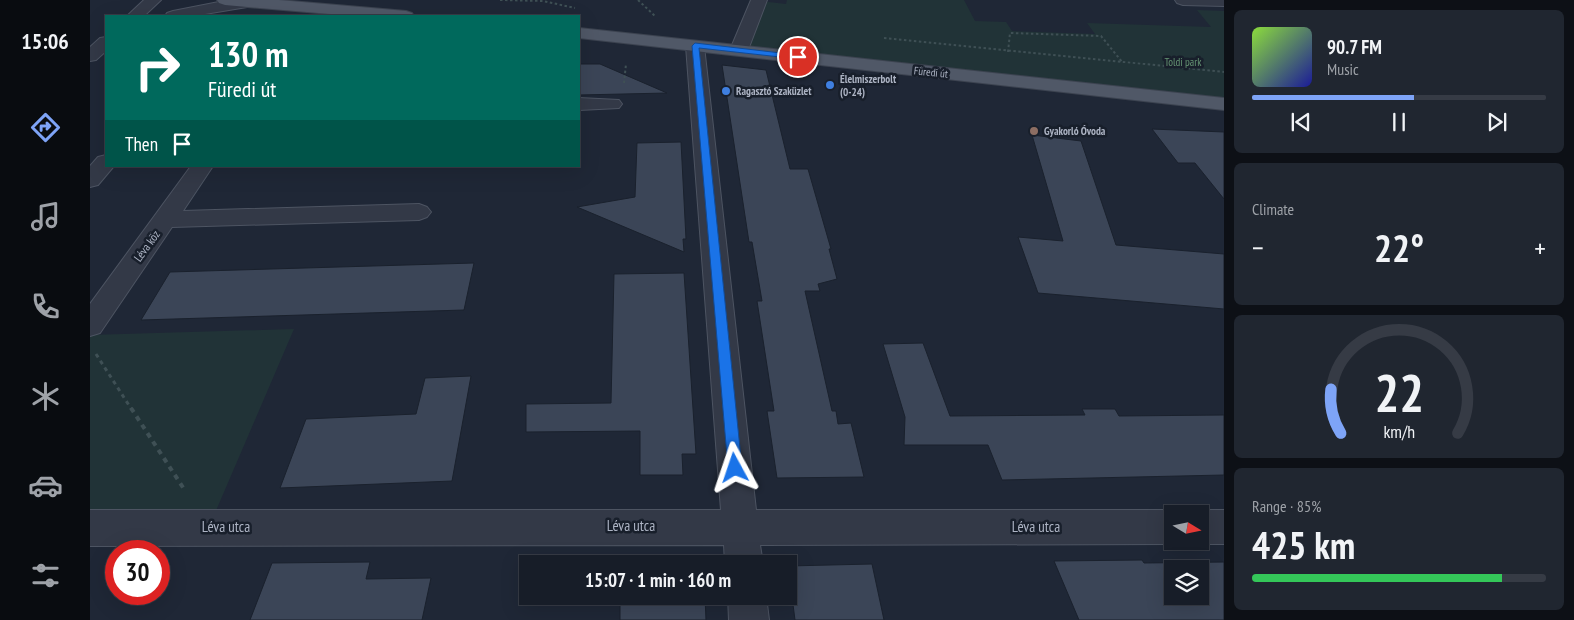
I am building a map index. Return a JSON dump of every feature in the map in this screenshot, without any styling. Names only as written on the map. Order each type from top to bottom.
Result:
[{"type":"main road","points":[[225,0],[395,15]]},
{"type":"main road","name":"Füredi út","points":[[580,33],[1224,104]]},
{"type":"street","points":[[136,15],[153,0]]},
{"type":"street","points":[[739,50],[759,0]]},
{"type":"street","points":[[1182,0],[1224,1]]},
{"type":"street","points":[[177,15],[245,1]]},
{"type":"street","points":[[695,46],[743,555]]},
{"type":"street","points":[[580,104],[612,104]]},
{"type":"street","points":[[90,180],[105,163]]},
{"type":"street","name":"Léva köz","points":[[90,325],[201,167]]},
{"type":"street","points":[[166,219],[419,212]]},
{"type":"street","name":"Léva utca","points":[[90,528],[1164,527]]},
{"type":"street","points":[[1209,527],[1224,527]]},
{"type":"street","points":[[748,605],[749,620]]},
{"type":"path","points":[[1007,56],[1010,32],[1101,36],[1127,68]]},
{"type":"path","points":[[624,84],[626,64],[646,64],[652,41]]},
{"type":"path","points":[[90,346],[208,528]]},
{"type":"green space","name":"Toldi park","points":[[787,0],[964,0],[975,21],[1006,22],[1012,31],[1095,34],[1087,23],[1211,27],[1197,10],[1224,11],[1224,104],[739,50],[759,1],[786,4]]},
{"type":"green space","points":[[294,329],[209,527],[90,528],[90,335]]},
{"type":"building","points":[[580,64],[600,64],[667,93],[580,95]]},
{"type":"building","points":[[722,65],[766,70],[790,169],[808,169],[831,249],[829,249],[837,279],[818,284],[820,291],[805,291],[832,411],[836,411],[838,424],[851,423],[864,477],[777,478],[767,411],[774,411],[757,301],[762,301],[752,242],[749,242]]},
{"type":"building","points":[[1152,129],[1224,132],[1224,199],[1195,163],[1178,163]]},
{"type":"building","points":[[1032,135],[1081,141],[1116,245],[1224,254],[1224,309],[1038,293],[1018,237],[1063,241]]},
{"type":"building","points":[[681,142],[686,239],[683,239],[684,252],[577,207],[635,197],[637,143]]},
{"type":"building","points":[[474,263],[464,310],[141,320],[170,272]]},
{"type":"building","points":[[684,273],[696,454],[682,454],[683,475],[640,475],[640,431],[526,432],[526,404],[611,403],[614,274]]},
{"type":"building","points":[[923,343],[950,416],[1085,415],[1082,409],[1115,409],[1119,416],[1224,415],[1224,475],[1002,480],[988,445],[904,445],[905,417],[883,344]]},
{"type":"building","points":[[471,376],[452,481],[280,488],[306,419],[416,414],[425,378]]},
{"type":"building","points":[[1142,560],[1144,563],[1164,563],[1164,605],[1209,605],[1209,562],[1224,562],[1224,620],[1079,620],[1054,561]]},
{"type":"building","points":[[370,562],[366,579],[431,578],[422,620],[250,620],[272,563]]},
{"type":"building","points":[[872,564],[884,620],[795,620],[793,605],[797,605],[797,566]]},
{"type":"building","points":[[620,605],[705,605],[706,620],[620,620]]},
{"type":"place","name":"Élelmiszerbolt (0-24)","points":[[830,85]]},
{"type":"place","name":"Ragasztó Szaküzlet","points":[[726,91]]},
{"type":"place","name":"Gyakorló Óvoda","points":[[1034,131]]},
{"type":"route","points":[[735,468],[702,102],[695,46],[798,57]]}]
